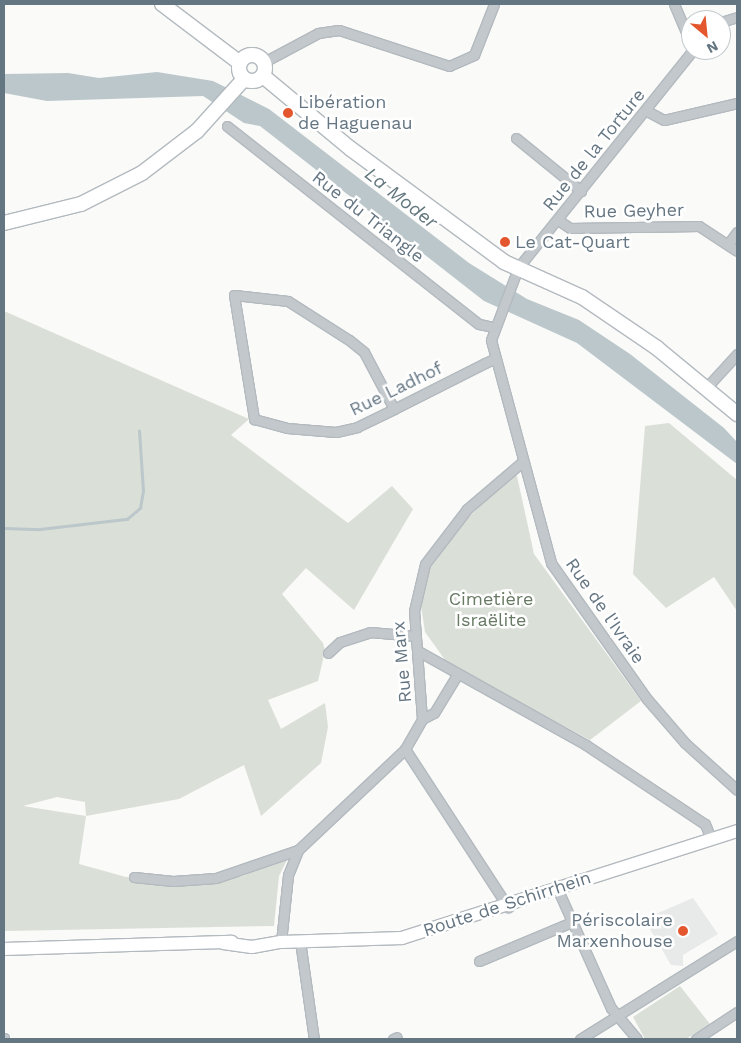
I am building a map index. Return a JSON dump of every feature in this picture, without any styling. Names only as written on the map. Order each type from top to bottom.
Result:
[{"type":"main road","points":[[162,4],[240,63]]},
{"type":"main road","points":[[240,63],[250,55],[264,69],[440,216],[518,268],[582,297],[658,348],[737,414]]},
{"type":"main road","points":[[4,223],[60,211],[121,186],[175,151],[240,83],[240,63]]},
{"type":"main road","points":[[240,83],[254,82],[264,69]]},
{"type":"street","points":[[264,69],[318,33],[339,30],[448,66],[474,55],[494,4]]},
{"type":"street","points":[[674,4],[681,20]]},
{"type":"street","name":"Rue de la Torture","points":[[493,327],[518,268],[647,111],[685,60]]},
{"type":"street","points":[[647,111],[664,120],[737,103]]},
{"type":"street","name":"Rue du Triangle","points":[[226,126],[479,324],[493,327]]},
{"type":"street","points":[[516,138],[581,192]]},
{"type":"street","name":"Rue Geyher","points":[[558,220],[570,228],[698,226],[737,251]]},
{"type":"street","points":[[728,244],[737,232]]},
{"type":"street","name":"Rue Ladhof","points":[[394,409],[364,352],[349,340],[288,302],[234,295],[254,419],[287,428],[336,432],[394,409],[494,359]]},
{"type":"street","name":"Rue de l'Ivraie","points":[[493,327],[494,359],[544,546],[564,586],[647,699],[686,743],[737,790]]},
{"type":"street","points":[[706,388],[737,354]]},
{"type":"street","name":"Rue Marx","points":[[134,877],[173,881],[216,878],[298,850],[405,749],[422,719],[415,592],[425,564],[467,509],[522,462]]},
{"type":"street","points":[[328,653],[340,642],[370,632],[416,636]]},
{"type":"street","points":[[418,651],[428,652],[457,675],[586,745],[705,824],[711,839]]},
{"type":"street","points":[[422,719],[434,713],[457,675]]},
{"type":"street","points":[[405,749],[508,908]]},
{"type":"street","name":"Route de Schirrhein","points":[[4,950],[223,943],[251,939],[386,941],[508,908],[557,888],[737,831]]},
{"type":"street","name":"Rue Marx","points":[[278,939],[288,875],[298,850]]},
{"type":"street","points":[[557,888],[596,979],[619,1017],[637,1039]]},
{"type":"street","points":[[479,961],[572,922]]},
{"type":"street","points":[[300,941],[314,1039]]},
{"type":"street","points":[[580,1039],[619,1017],[737,941]]},
{"type":"street","points":[[696,1039],[737,1012]]},
{"type":"shaded area","points":[[157,72],[213,81],[269,109],[469,263],[527,299],[579,320],[630,354],[724,428],[737,442],[737,464],[577,343],[484,301],[260,126],[244,123],[203,96],[47,101],[4,93],[4,74],[68,73],[99,78]]},
{"type":"shaded area","name":"Périscolaire Marxenhouse","points":[[693,898],[718,934],[683,955],[683,966],[671,965],[644,919]]},
{"type":"green space","points":[[4,311],[249,419],[231,435],[348,523],[392,486],[413,509],[354,610],[306,568],[282,594],[323,643],[325,651],[318,681],[268,700],[281,729],[325,703],[328,727],[321,763],[261,816],[244,765],[179,799],[86,816],[79,864],[126,877],[218,881],[243,876],[289,856],[279,876],[274,926],[4,931]],"holes":[[[57,797],[85,802],[86,816],[23,806]]]},
{"type":"green space","points":[[669,423],[737,480],[737,611],[714,577],[666,608],[633,574],[645,426]]},
{"type":"green space","name":"Cimetière Israëlite","points":[[512,474],[517,476],[534,554],[641,701],[590,740],[448,664],[425,632],[421,606],[429,570],[465,521]]},
{"type":"green space","points":[[680,986],[710,1024],[686,1039],[645,1039],[633,1017]]},
{"type":"waterway","points":[[4,528],[40,529],[127,519],[140,508],[143,491],[139,431]]},
{"type":"place","name":"Libération de Haguenau","points":[[288,113]]},
{"type":"place","name":"Le Cat-Quart","points":[[505,242]]},
{"type":"place","name":"Périscolaire Marxenhouse","points":[[683,931]]},
{"type":"water label","name":"La Moder","points":[[401,198]]}]
